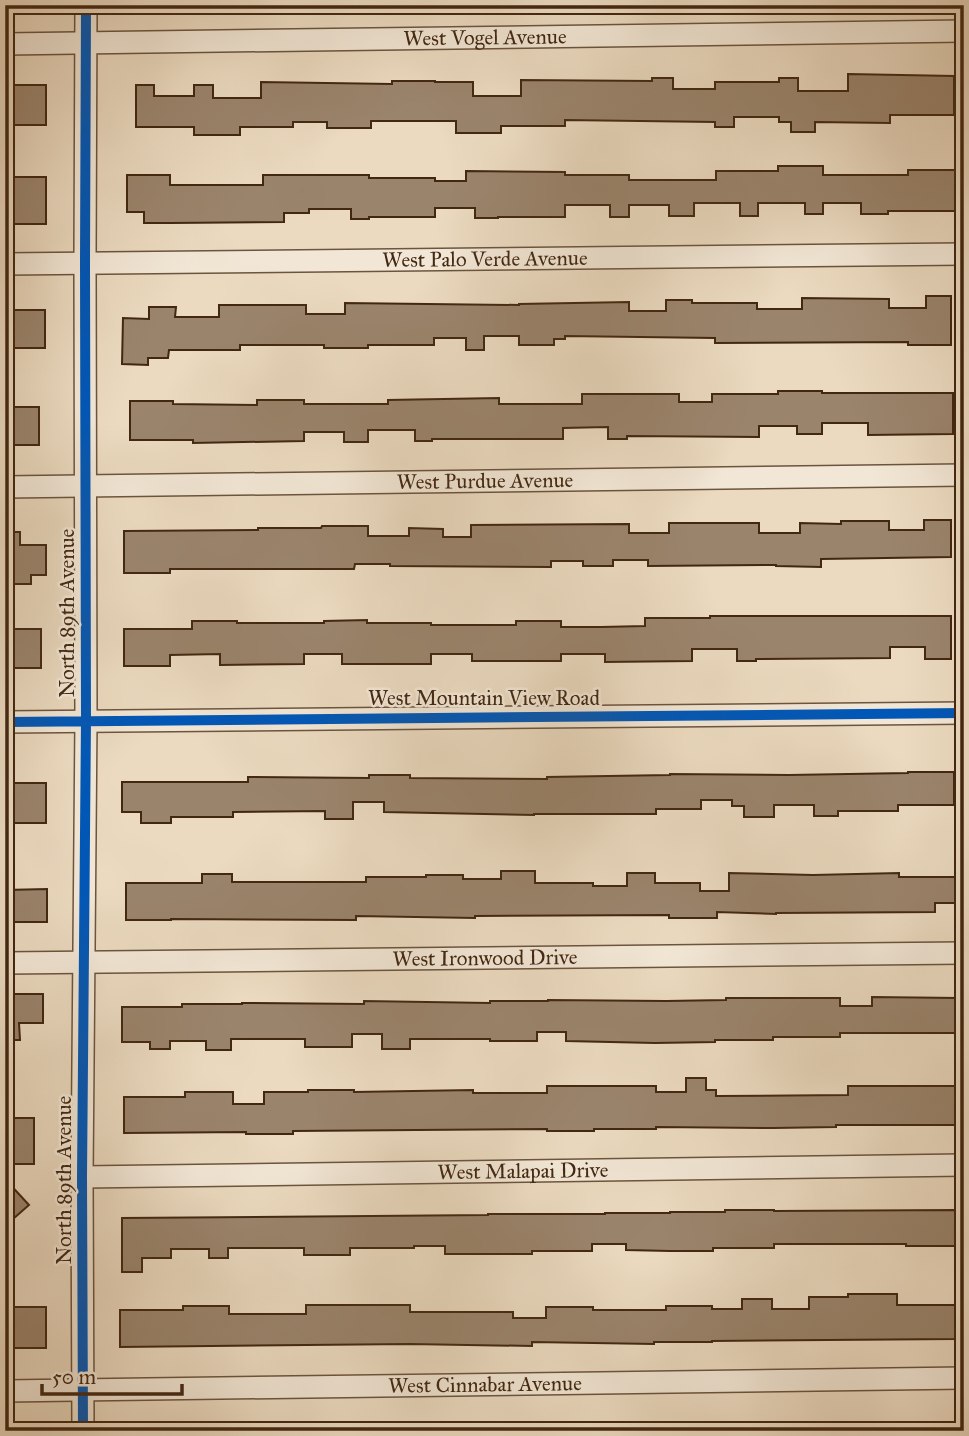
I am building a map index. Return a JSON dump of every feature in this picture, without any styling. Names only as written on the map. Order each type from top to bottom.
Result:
[{"type":"street","name":"North 89th Avenue","points":[[83,1431],[86,5]]},
{"type":"street","name":"West Vogel Avenue","points":[[5,44],[964,31]]},
{"type":"street","name":"West Palo Verde Avenue","points":[[5,264],[964,254]]},
{"type":"street","name":"West Purdue Avenue","points":[[5,487],[964,475]]},
{"type":"street","name":"West Mountain View Road","points":[[5,722],[964,713]]},
{"type":"street","name":"West Ironwood Drive","points":[[5,963],[964,953]]},
{"type":"street","name":"West Malapai Drive","points":[[82,1177],[964,1165]]},
{"type":"street","name":"West Cinnabar Avenue","points":[[5,1391],[964,1378]]},
{"type":"building","points":[[848,74],[954,76],[954,115],[890,115],[890,123],[815,122],[815,132],[791,132],[791,122],[779,122],[779,117],[734,117],[734,127],[715,127],[715,122],[565,120],[565,126],[501,126],[501,133],[456,133],[456,121],[371,121],[371,128],[327,128],[327,122],[293,122],[293,127],[240,127],[240,135],[194,135],[194,127],[136,127],[136,85],[154,85],[154,96],[194,96],[194,85],[213,85],[213,98],[261,98],[261,82],[473,82],[473,96],[521,96],[521,80],[652,81],[652,78],[673,78],[673,89],[715,89],[715,82],[779,82],[779,78],[798,78],[798,91],[848,91]]},
{"type":"building","points":[[5,85],[46,85],[46,125],[5,125]]},
{"type":"building","points":[[778,166],[823,166],[823,175],[908,175],[908,170],[956,170],[956,211],[888,211],[888,214],[861,214],[861,203],[823,203],[823,214],[805,214],[805,203],[758,203],[758,216],[740,216],[740,203],[694,203],[694,216],[669,216],[669,205],[629,205],[629,217],[610,217],[610,205],[565,205],[565,217],[475,218],[475,208],[435,208],[435,217],[351,219],[351,209],[309,209],[309,213],[284,213],[284,222],[170,223],[144,223],[144,212],[127,212],[127,175],[170,175],[170,185],[263,185],[263,175],[369,175],[369,178],[466,181],[466,171],[629,175],[629,180],[716,180],[716,171],[778,171]]},
{"type":"building","points":[[5,177],[46,177],[46,224],[5,224]]},
{"type":"building","points":[[926,296],[951,296],[951,345],[908,345],[908,342],[715,343],[715,338],[565,336],[565,339],[554,339],[554,345],[519,345],[519,336],[484,336],[484,350],[466,350],[466,338],[434,338],[434,345],[368,345],[368,348],[240,345],[240,350],[169,350],[168,358],[148,358],[148,365],[122,364],[123,318],[149,319],[149,307],[176,307],[175,317],[219,317],[219,305],[306,305],[306,314],[345,314],[345,303],[519,305],[629,302],[629,311],[666,311],[666,300],[692,300],[692,303],[757,303],[757,309],[802,309],[802,298],[889,299],[889,308],[926,308]]},
{"type":"building","points":[[5,310],[45,310],[45,348],[5,348]]},
{"type":"building","points":[[778,391],[953,393],[953,434],[868,435],[868,423],[822,423],[822,434],[797,434],[797,426],[759,426],[759,437],[627,436],[627,439],[608,439],[608,427],[563,428],[563,439],[415,441],[415,430],[368,430],[368,442],[344,442],[344,432],[304,432],[304,441],[193,443],[193,440],[130,440],[130,401],[257,405],[257,400],[304,400],[304,404],[388,404],[388,400],[499,398],[499,404],[582,404],[582,394],[679,394],[679,402],[712,402],[712,394],[778,394]]},
{"type":"building","points":[[5,407],[39,407],[39,445],[5,445]]},
{"type":"building","points":[[924,520],[951,520],[951,557],[821,559],[821,567],[648,566],[648,560],[613,560],[613,566],[583,566],[583,561],[551,561],[551,567],[355,564],[354,569],[170,569],[170,573],[124,573],[124,531],[368,526],[368,536],[409,536],[409,528],[443,529],[443,537],[471,537],[471,525],[629,524],[629,533],[669,533],[669,523],[759,523],[759,533],[800,533],[800,523],[841,524],[841,521],[889,521],[889,530],[924,530]]},
{"type":"building","points":[[5,532],[20,532],[20,545],[46,545],[46,575],[31,575],[31,584],[5,584]]},
{"type":"building","points":[[951,616],[951,659],[925,659],[925,647],[890,647],[890,658],[737,661],[737,649],[692,649],[692,661],[605,662],[605,654],[561,654],[561,661],[472,661],[472,654],[431,654],[431,664],[342,664],[342,654],[304,654],[304,664],[220,665],[220,654],[170,655],[170,666],[124,666],[124,629],[192,629],[192,621],[324,623],[367,620],[367,623],[516,625],[516,621],[561,621],[561,627],[601,627],[645,626],[645,618]]},
{"type":"building","points":[[5,629],[41,629],[41,668],[5,668]]},
{"type":"building","points":[[954,772],[954,805],[898,805],[898,811],[838,811],[838,816],[814,816],[814,805],[774,805],[774,817],[744,817],[744,806],[732,806],[732,800],[701,800],[701,809],[656,809],[656,814],[534,815],[384,812],[384,802],[353,802],[353,819],[325,819],[325,811],[233,812],[233,817],[171,817],[171,823],[141,823],[141,812],[122,812],[122,782],[248,782],[248,777],[369,778],[369,775],[547,779],[670,774]]},
{"type":"building","points":[[5,783],[46,783],[46,823],[5,823]]},
{"type":"building","points":[[501,871],[535,871],[535,883],[593,883],[593,886],[627,886],[627,873],[655,873],[655,883],[700,883],[700,891],[729,891],[729,873],[899,873],[899,877],[962,877],[962,903],[935,903],[935,912],[717,912],[717,918],[669,918],[669,915],[475,918],[356,916],[356,920],[126,920],[126,883],[202,883],[202,874],[232,874],[232,882],[366,882],[366,877],[426,875],[501,879]]},
{"type":"building","points":[[47,889],[47,922],[5,922],[5,890]]},
{"type":"building","points":[[5,994],[43,994],[43,1023],[19,1023],[20,1040],[5,1040]]},
{"type":"building","points":[[872,997],[959,998],[959,1033],[840,1033],[840,1037],[773,1037],[773,1040],[655,1043],[566,1041],[566,1032],[537,1032],[537,1041],[410,1039],[410,1049],[382,1049],[382,1034],[352,1034],[352,1047],[305,1047],[305,1039],[231,1039],[231,1050],[206,1050],[206,1041],[170,1041],[170,1049],[150,1049],[150,1042],[122,1042],[122,1007],[242,1003],[364,1004],[364,1001],[490,1003],[726,998],[840,998],[840,1006],[872,1006]]},
{"type":"building","points":[[686,1078],[706,1078],[706,1090],[716,1090],[716,1096],[848,1095],[848,1086],[955,1086],[955,1125],[656,1127],[594,1131],[293,1131],[293,1134],[124,1133],[124,1097],[185,1097],[185,1092],[233,1092],[233,1104],[264,1104],[264,1092],[308,1090],[547,1093],[547,1086],[656,1086],[656,1092],[686,1092]]},
{"type":"building","points":[[5,1118],[34,1118],[34,1164],[5,1164]]},
{"type":"building","points":[[5,1179],[29,1205],[5,1226]]},
{"type":"building","points":[[725,1210],[956,1210],[956,1246],[774,1244],[774,1248],[670,1251],[626,1250],[626,1244],[592,1244],[592,1251],[445,1254],[445,1246],[414,1246],[350,1248],[350,1255],[304,1255],[304,1248],[228,1248],[228,1258],[209,1258],[209,1249],[171,1249],[171,1258],[142,1258],[142,1272],[122,1272],[122,1218],[605,1214]]},
{"type":"building","points":[[848,1294],[897,1294],[897,1305],[955,1305],[955,1339],[654,1344],[532,1342],[532,1346],[410,1344],[120,1347],[120,1310],[183,1310],[183,1306],[229,1306],[229,1314],[306,1314],[306,1305],[410,1305],[410,1312],[513,1312],[513,1318],[546,1318],[546,1307],[666,1310],[666,1306],[712,1306],[712,1309],[742,1309],[742,1299],[772,1299],[772,1309],[809,1309],[809,1297],[848,1297]]},
{"type":"building","points":[[10,1307],[46,1307],[46,1348],[5,1348],[5,1311],[10,1311]]},
{"type":"cycle path","points":[[83,1431],[86,5]]},
{"type":"cycle path","points":[[5,722],[964,713]]}]
